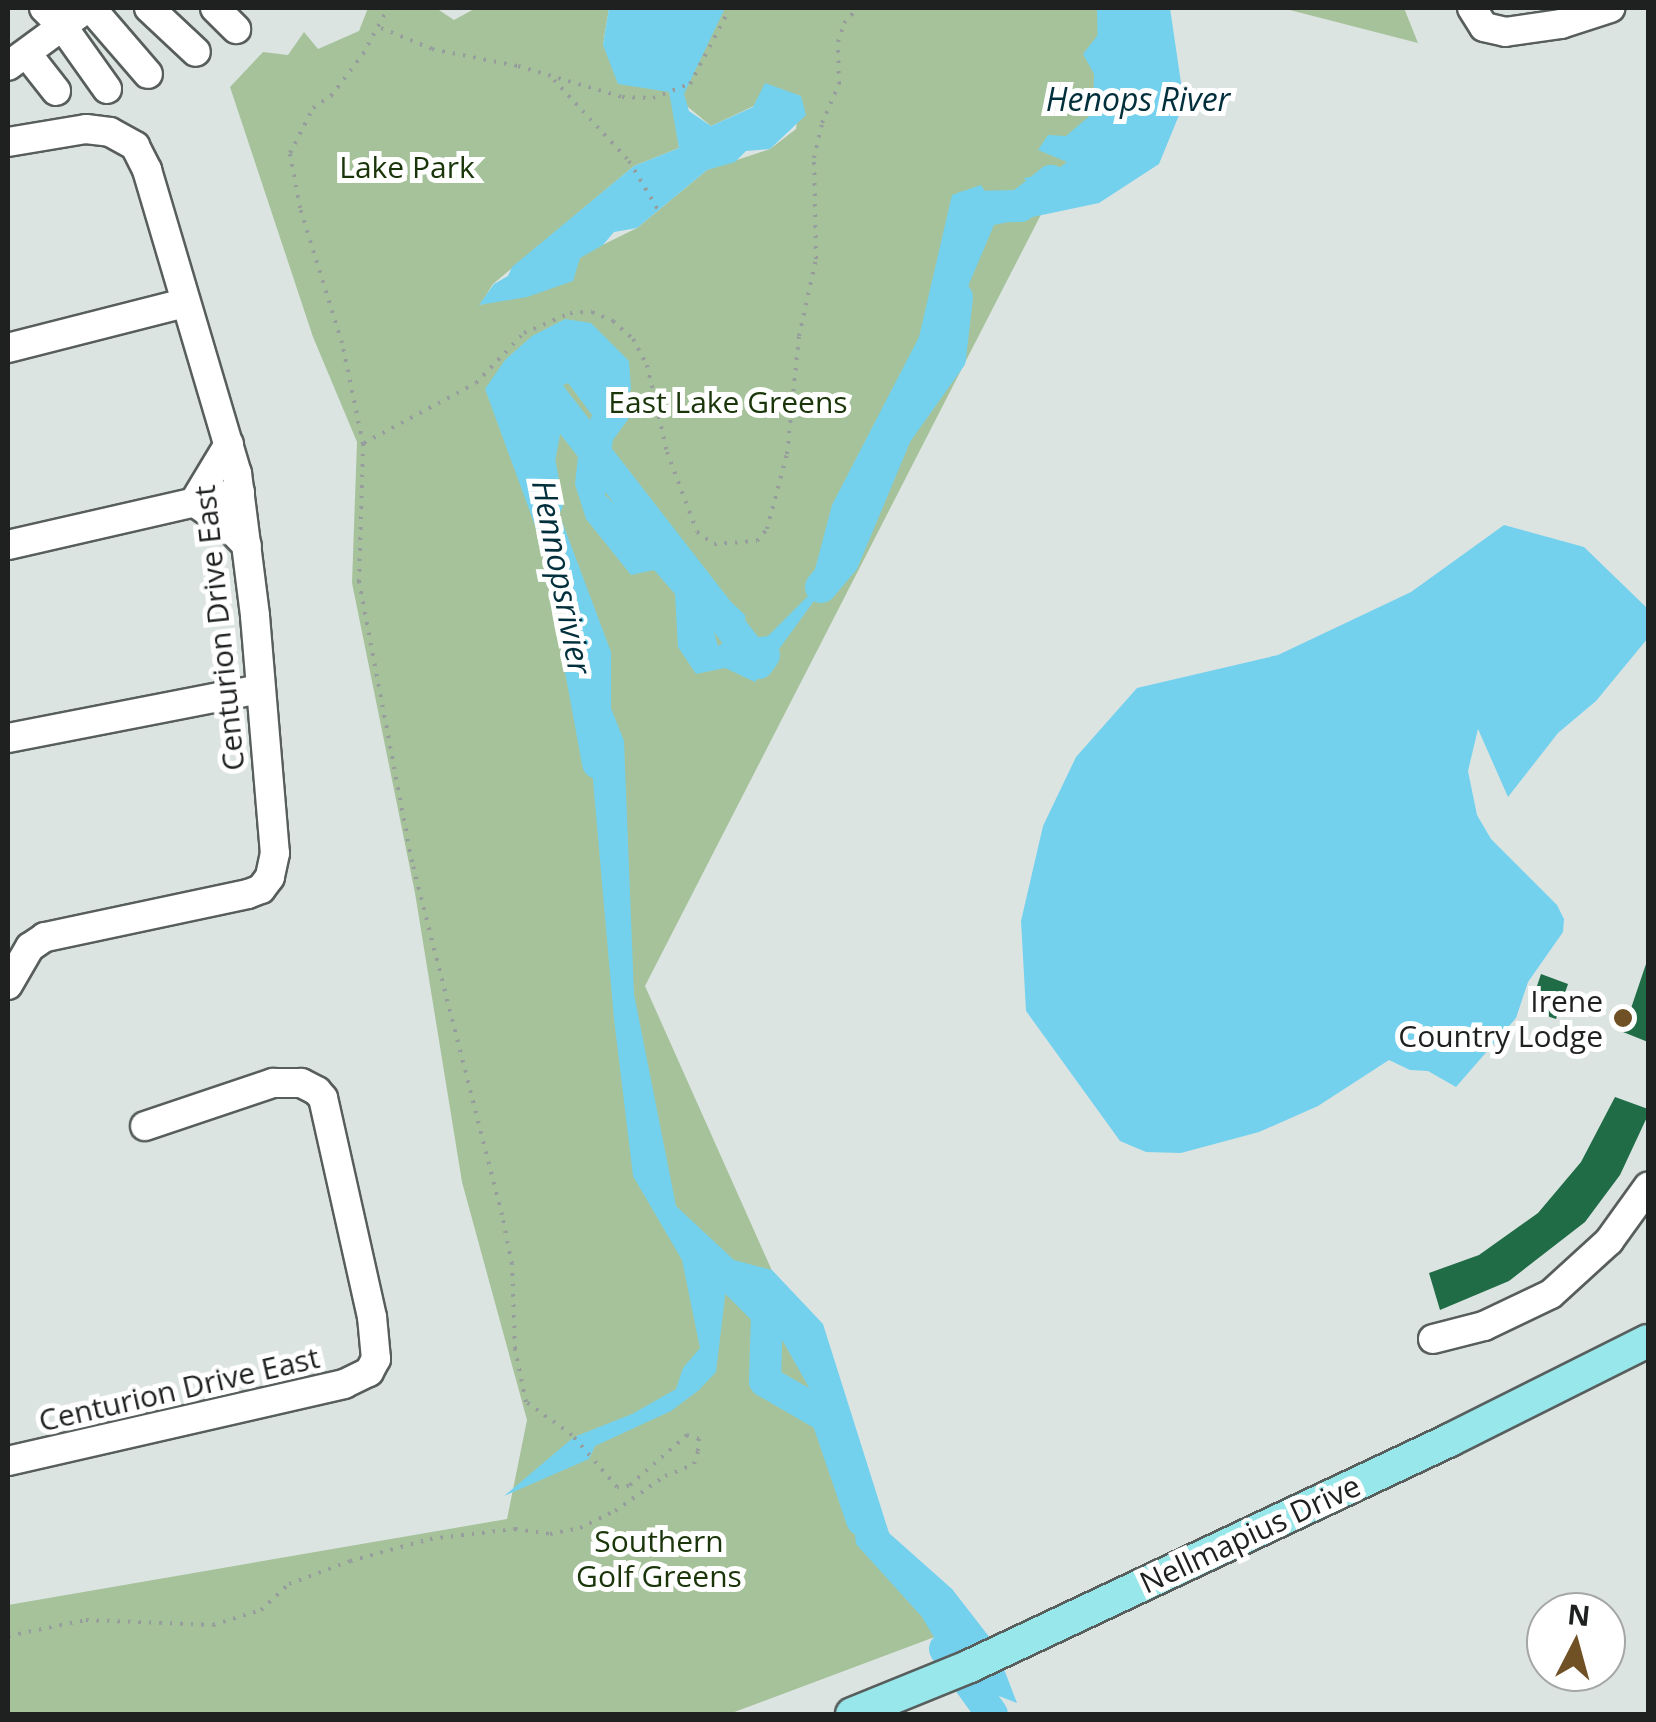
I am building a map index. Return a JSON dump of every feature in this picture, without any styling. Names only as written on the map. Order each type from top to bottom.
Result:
[{"type":"main road","name":"Nellmapius Drive","points":[[852,1714],[1012,1646],[1647,1343]]},
{"type":"street","points":[[56,92],[17,60],[54,17],[89,8],[148,74]]},
{"type":"street","points":[[150,8],[196,52]]},
{"type":"street","points":[[215,8],[236,29]]},
{"type":"street","points":[[1472,8],[1484,27],[1505,32],[1561,24],[1610,8]]},
{"type":"street","points":[[54,17],[107,88]]},
{"type":"street","name":"Centurion Drive East","points":[[8,985],[30,947],[45,937],[197,907],[261,889],[270,877],[275,853],[240,492],[148,170],[135,146],[97,130],[12,144]]},
{"type":"street","points":[[8,348],[184,303]]},
{"type":"street","points":[[194,502],[229,444]]},
{"type":"street","points":[[8,546],[240,492]]},
{"type":"street","points":[[194,502],[226,524],[247,546]]},
{"type":"street","points":[[8,738],[260,689]]},
{"type":"street","name":"Centurion Drive East","points":[[8,1462],[344,1384],[368,1372],[376,1359],[372,1317],[323,1098],[317,1091],[301,1083],[273,1083],[145,1126]]},
{"type":"street","points":[[1433,1339],[1484,1326],[1551,1294],[1609,1240],[1648,1188]]},
{"type":"path","points":[[8,1636],[86,1620],[213,1626],[262,1610],[289,1584],[350,1561],[430,1539],[515,1529],[550,1534],[580,1528],[615,1511],[665,1476],[694,1464],[699,1439],[686,1434],[629,1486],[617,1488],[572,1435],[526,1402],[519,1366],[512,1264],[502,1215],[412,862],[359,582],[363,444],[342,343],[300,208],[290,153],[313,108],[331,96],[381,28],[388,8]]},
{"type":"path","points":[[381,28],[432,49],[622,97],[663,96],[690,84],[730,8]]},
{"type":"path","points":[[363,444],[476,383],[524,333],[570,313],[592,312],[613,321],[633,339],[648,365],[668,452],[697,532],[714,544],[757,541],[766,529],[787,454],[799,336],[816,259],[814,158],[822,123],[839,84],[838,42],[844,23],[858,8]]},
{"type":"path","points":[[551,76],[630,160],[661,216]]},
{"type":"green space","points":[[368,8],[436,8],[454,20],[476,8],[609,8],[603,45],[724,8],[1147,8],[645,986],[889,1533],[940,1635],[729,1714],[8,1714],[8,1605],[507,1519],[527,1420],[462,1182],[415,893],[352,583],[357,442],[313,337],[230,87],[263,52],[288,55],[304,32],[318,49],[359,31]],"holes":[[[784,92],[801,96],[796,129],[770,149],[707,170],[637,228],[480,305],[493,284],[634,166],[679,148],[671,93],[711,126]]]},
{"type":"green space","points":[[1282,8],[1404,8],[1418,43]]},
{"type":"water","points":[[609,8],[725,8],[684,94],[689,111],[711,126],[753,107],[765,83],[801,96],[806,115],[770,149],[746,151],[735,162],[707,170],[637,228],[614,232],[603,245],[580,258],[573,281],[527,297],[479,305],[512,267],[634,166],[679,148],[669,92],[618,84],[603,45]]},
{"type":"water","name":"Henops River","points":[[1119,8],[1170,8],[1184,103],[1159,164],[1099,203],[994,225],[969,284],[964,320],[936,365],[843,561],[755,682],[725,668],[696,674],[678,647],[675,594],[654,570],[631,575],[586,519],[575,484],[579,447],[592,415],[568,383],[548,392],[539,460],[611,652],[611,708],[624,741],[634,994],[676,1206],[734,1260],[772,1270],[823,1324],[889,1533],[952,1589],[994,1643],[1017,1703],[960,1681],[922,1617],[856,1544],[849,1482],[830,1425],[767,1313],[726,1288],[716,1372],[699,1390],[671,1411],[595,1446],[589,1459],[504,1496],[574,1437],[632,1414],[676,1389],[683,1368],[700,1348],[682,1260],[633,1176],[614,1019],[585,690],[567,613],[485,389],[505,360],[532,336],[565,319],[591,323],[629,361],[631,389],[624,404],[629,418],[613,440],[605,495],[629,517],[674,545],[693,573],[712,586],[698,597],[707,607],[718,646],[736,634],[739,622],[728,612],[730,601],[745,615],[746,629],[752,638],[768,636],[808,596],[832,505],[919,337],[952,195],[981,185],[994,206],[1020,206],[1030,186],[1024,178],[1050,175],[1067,162],[1038,150],[1048,135],[1066,136],[1093,113],[1094,74],[1083,54]]},
{"type":"water","points":[[1504,525],[1584,547],[1648,609],[1648,638],[1596,701],[1558,733],[1508,797],[1478,729],[1468,771],[1477,815],[1491,839],[1557,905],[1564,919],[1563,932],[1528,982],[1516,1018],[1456,1087],[1428,1071],[1410,1070],[1389,1060],[1318,1106],[1259,1132],[1181,1153],[1146,1152],[1120,1141],[1026,1011],[1021,921],[1043,826],[1076,757],[1137,688],[1278,655],[1411,592]]},
{"type":"building","points":[[1648,965],[1648,1042],[1623,1032]]},
{"type":"building","points":[[1541,974],[1568,984],[1556,1019],[1529,1010]]},
{"type":"building","points":[[1615,1097],[1648,1109],[1648,1115],[1620,1175],[1585,1222],[1509,1281],[1440,1310],[1429,1273],[1479,1255],[1538,1213],[1581,1162]]},
{"type":"waterway","name":"Hennopsrivier","points":[[1113,8],[1114,61]]},
{"type":"waterway","name":"Hennopsrivier","points":[[964,223],[966,207],[1020,206],[1051,181]]},
{"type":"waterway","name":"Hennopsrivier","points":[[821,587],[843,561],[896,434],[950,358],[957,297]]},
{"type":"waterway","name":"Hennopsrivier","points":[[547,503],[539,460],[551,396],[758,663],[764,655]]},
{"type":"waterway","name":"Hennopsrivier","points":[[578,654],[598,763]]},
{"type":"waterway","name":"Hennopsrivier","points":[[737,1283],[767,1313],[765,1381],[827,1417],[862,1520]]},
{"type":"waterway","name":"Hennopsrivier","points":[[945,1649],[992,1714]]},
{"type":"place","name":"Irene Country Lodge","points":[[1623,1018]]},
{"type":"park label","name":"Lake Park","points":[[407,167]]},
{"type":"park label","name":"East Lake Greens","points":[[728,402]]},
{"type":"park label","name":"Southern Golf Greens","points":[[659,1558]]}]
